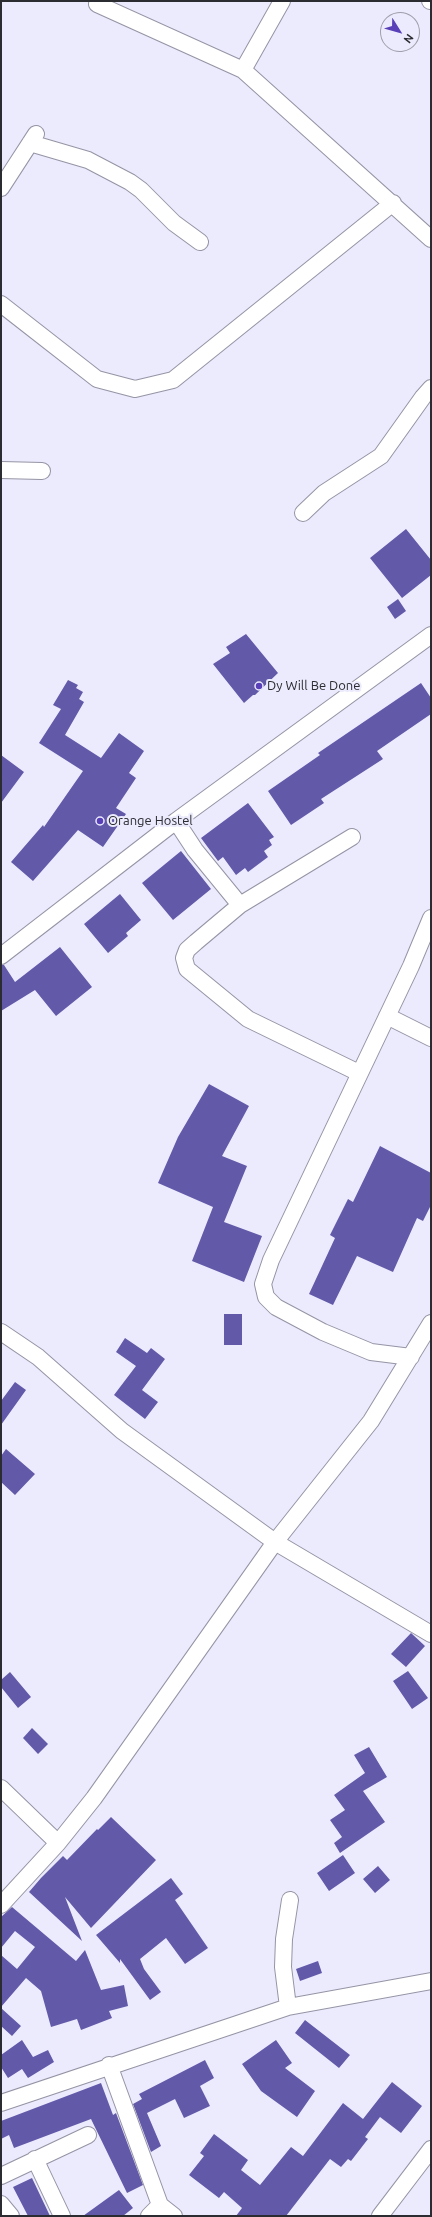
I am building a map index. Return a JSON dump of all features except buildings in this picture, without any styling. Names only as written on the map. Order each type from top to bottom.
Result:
[{"type":"street","points":[[243,70],[282,1]]},
{"type":"street","points":[[97,4],[243,70],[393,203],[431,239]]},
{"type":"street","points":[[1,188],[33,138],[88,160],[130,182],[141,190],[174,223],[200,242]]},
{"type":"street","points":[[1,304],[97,379],[135,389],[173,380],[393,203]]},
{"type":"street","points":[[303,513],[324,493],[382,456],[423,397],[431,388]]},
{"type":"street","points":[[1,470],[42,471]]},
{"type":"street","points":[[2,954],[176,821],[431,634]]},
{"type":"street","points":[[176,821],[195,850],[240,905]]},
{"type":"street","points":[[352,837],[240,905],[188,950],[184,958],[187,969],[248,1019],[359,1073]]},
{"type":"street","points":[[411,1357],[371,1352],[323,1332],[276,1306],[266,1297],[263,1284],[274,1253],[420,947],[431,918]]},
{"type":"street","points":[[387,1016],[431,1038]]},
{"type":"street","points":[[1,1905],[58,1843],[94,1798],[275,1542],[371,1421],[431,1325]]},
{"type":"street","points":[[1,1332],[38,1357],[122,1431],[275,1542],[431,1634]]},
{"type":"street","points":[[1,1788],[58,1843]]},
{"type":"street","points":[[288,2007],[283,1967],[284,1939],[290,1900]]},
{"type":"street","points":[[1,2103],[109,2065],[288,2007],[431,1981]]},
{"type":"street","points":[[109,2065],[155,2210],[174,2216]]},
{"type":"street","points":[[1,2176],[88,2135]]},
{"type":"street","points":[[380,2216],[431,2149]]},
{"type":"street","points":[[35,2160],[62,2216]]},
{"type":"street","points":[[1,2204],[11,2216]]},
{"type":"place","name":"Dy Will Be Done","points":[[259,686]]},
{"type":"place","name":"Orange Hostel","points":[[100,821]]}]
